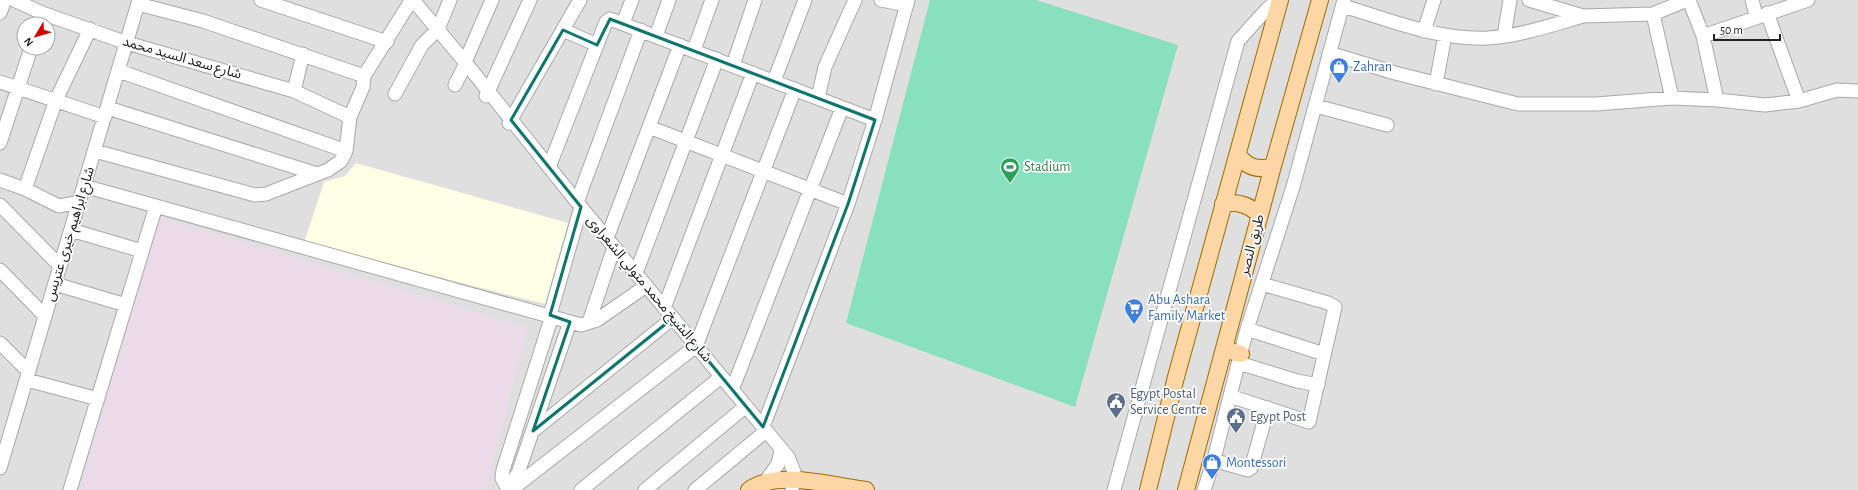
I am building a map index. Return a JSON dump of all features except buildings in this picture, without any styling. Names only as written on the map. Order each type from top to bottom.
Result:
[{"type":"main road","points":[[1148,490],[1176,376],[1223,204],[1238,155],[1279,0]]},
{"type":"main road","name":"طريق النصر","points":[[1186,490],[1273,166],[1320,0]]},
{"type":"main road","points":[[1238,155],[1243,162],[1257,169],[1273,166]]},
{"type":"main road","points":[[1223,204],[1239,203],[1247,205],[1260,215]]},
{"type":"main road","points":[[1224,350],[1240,359]]},
{"type":"main road","points":[[749,490],[765,486],[780,479],[792,485],[866,490]]},
{"type":"street","points":[[0,13],[5,0]]},
{"type":"street","name":"شارع سعد السيد محمد","points":[[14,0],[37,16]]},
{"type":"street","points":[[261,0],[386,42]]},
{"type":"street","points":[[395,94],[422,46],[436,31],[450,0]]},
{"type":"street","points":[[455,85],[492,0]]},
{"type":"street","points":[[487,93],[530,0]]},
{"type":"street","points":[[513,124],[580,0]]},
{"type":"street","points":[[623,23],[632,0]]},
{"type":"street","points":[[656,36],[669,0]]},
{"type":"street","points":[[694,50],[712,0]]},
{"type":"street","points":[[733,65],[755,0]]},
{"type":"street","points":[[774,81],[805,0]]},
{"type":"street","points":[[818,98],[825,67],[855,0]]},
{"type":"street","points":[[695,490],[764,429],[848,204],[908,2],[881,0]]},
{"type":"street","points":[[1114,490],[1238,41],[1267,9],[1279,0]]},
{"type":"street","points":[[1424,31],[1434,0]]},
{"type":"street","points":[[1504,36],[1510,0]]},
{"type":"street","points":[[1529,0],[1583,16]]},
{"type":"street","points":[[1204,490],[1247,329],[1293,187],[1343,3],[1424,31],[1445,35],[1488,38],[1504,36],[1583,16],[1652,14],[1688,0],[1703,36],[1717,100]]},
{"type":"street","points":[[1752,0],[1762,15],[1799,100]]},
{"type":"street","points":[[1703,36],[1808,0]]},
{"type":"street","points":[[95,150],[255,195],[266,194],[328,170],[341,161],[346,151],[350,117],[363,87],[364,76],[386,42],[409,1]]},
{"type":"street","name":"شارع الشيخ محمد متولي الشعراوى","points":[[409,1],[464,64],[781,450],[792,465],[792,485]]},
{"type":"street","points":[[139,2],[203,21],[364,76]]},
{"type":"street","name":"شارع ابراهيم خيرى عتريس","points":[[0,468],[2,449],[28,376],[139,2]]},
{"type":"street","points":[[1652,14],[1672,98]]},
{"type":"street","points":[[549,167],[608,19],[623,23],[874,120]]},
{"type":"street","name":"شارع سعد السيد محمد","points":[[56,22],[90,29],[127,43],[294,91],[350,117]]},
{"type":"street","points":[[25,189],[56,100],[90,29]]},
{"type":"street","points":[[563,30],[597,45]]},
{"type":"street","points":[[508,489],[502,478],[503,470],[551,316],[579,204],[641,30]]},
{"type":"street","points":[[1436,84],[1445,35]]},
{"type":"street","points":[[589,322],[610,242],[649,127],[680,45]]},
{"type":"street","points":[[1329,53],[1436,84],[1518,104],[1596,104],[1672,98],[1717,100],[1765,105],[1799,100],[1837,90],[1857,89]]},
{"type":"street","points":[[294,91],[303,54]]},
{"type":"street","points":[[0,144],[29,56]]},
{"type":"street","points":[[636,273],[717,59]]},
{"type":"street","points":[[119,72],[346,151]]},
{"type":"street","points":[[533,431],[668,313],[722,155],[753,73]]},
{"type":"street","points":[[0,82],[56,100],[106,112],[317,174]]},
{"type":"street","points":[[508,489],[696,346],[795,89]]},
{"type":"street","points":[[1316,106],[1387,125]]},
{"type":"street","points":[[732,390],[842,108]]},
{"type":"street","points":[[649,127],[810,188],[848,204]]},
{"type":"street","points":[[0,180],[25,189],[59,206],[79,202]]},
{"type":"street","points":[[84,186],[581,325],[603,316],[646,286]]},
{"type":"street","points":[[0,205],[60,266]]},
{"type":"street","points":[[70,490],[156,206]]},
{"type":"street","points":[[71,230],[142,251]]},
{"type":"street","points":[[0,270],[45,316]]},
{"type":"street","points":[[55,284],[126,305]]},
{"type":"street","points":[[1230,396],[1309,422],[1334,311],[1333,305],[1262,284]]},
{"type":"street","points":[[508,489],[516,477],[570,322]]},
{"type":"street","points":[[1247,329],[1324,354]]},
{"type":"street","points":[[0,343],[28,376],[98,399]]},
{"type":"street","points":[[1240,359],[1298,381],[1318,385]]},
{"type":"street","points":[[581,490],[721,377]]},
{"type":"street","points":[[645,490],[746,406]]},
{"type":"street","points":[[1213,460],[1242,469],[1248,470],[1251,468],[1268,408]]},
{"type":"street","points":[[765,486],[778,464],[781,450]]},
{"type":"highlighted area","points":[[610,19],[875,120],[848,204],[763,427],[673,318],[533,431],[570,322],[550,315],[581,207],[511,120],[563,30],[597,45]]},
{"type":"shaded area","points":[[0,0],[1858,0],[1858,490],[0,490]]},
{"type":"shaded area","points":[[356,163],[568,223],[545,304],[304,243],[324,182],[345,176]]},
{"type":"shaded area","points":[[159,217],[528,327],[486,490],[80,490]]},
{"type":"green space","name":"Stadium","points":[[930,0],[1036,0],[1178,45],[1075,407],[846,323]]},
{"type":"place","name":"Zahran","points":[[1339,84]]},
{"type":"place","name":"Stadium","points":[[1010,184]]},
{"type":"place","name":"Abu Ashara Family Market","points":[[1134,325]]},
{"type":"place","name":"Egypt Postal Service Centre","points":[[1116,419]]},
{"type":"place","name":"Egypt Post","points":[[1236,434]]},
{"type":"place","name":"Montessori","points":[[1212,480]]}]
